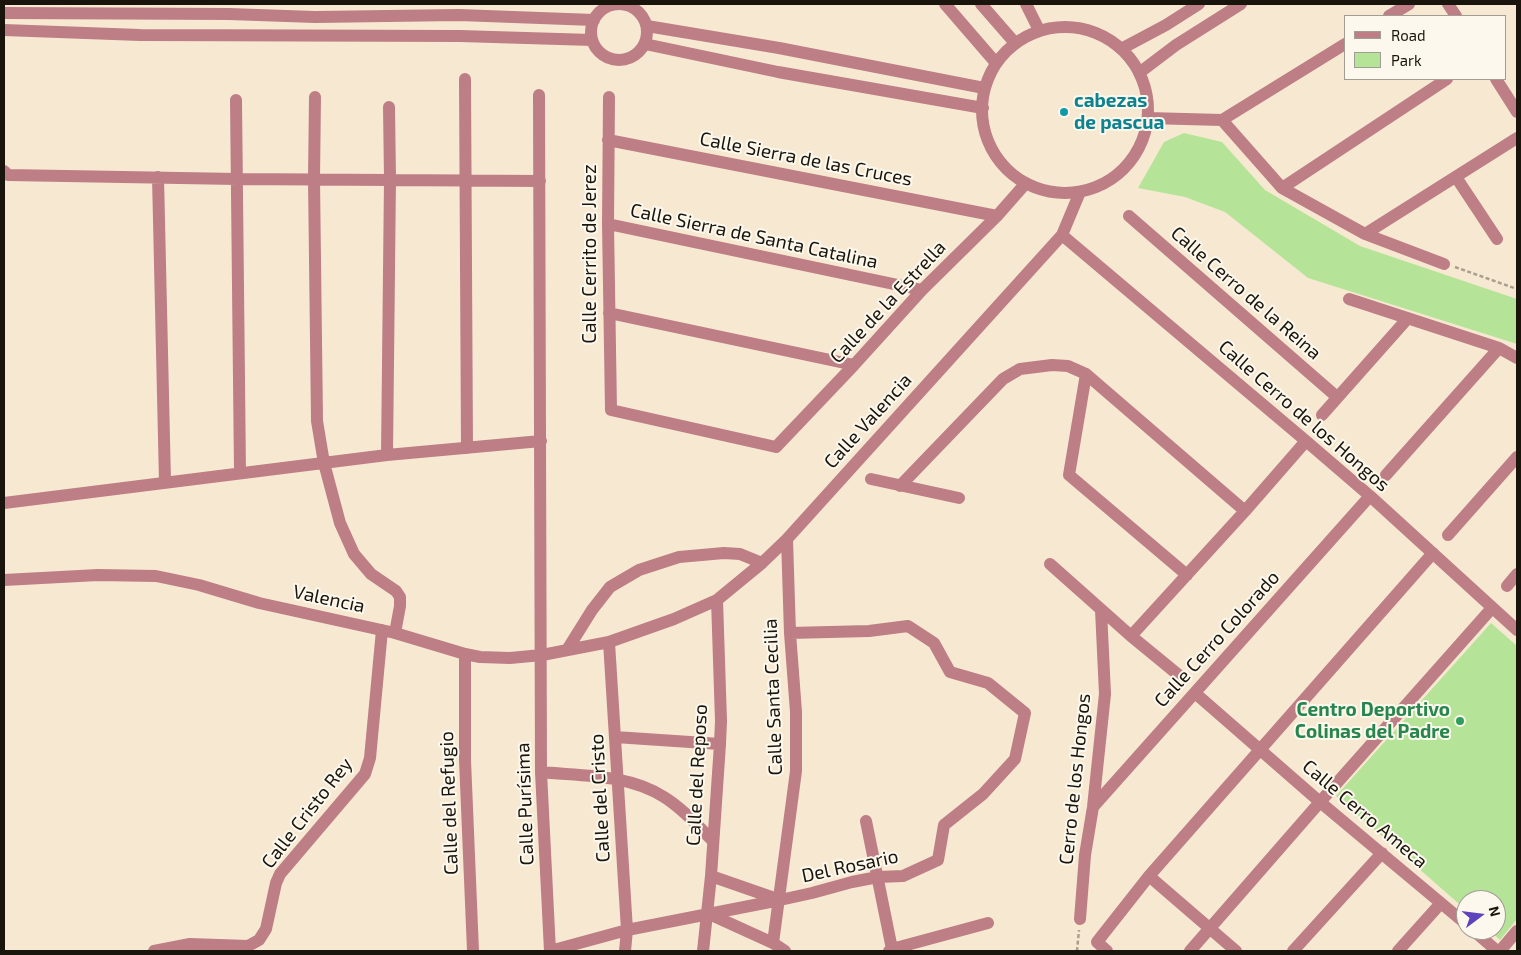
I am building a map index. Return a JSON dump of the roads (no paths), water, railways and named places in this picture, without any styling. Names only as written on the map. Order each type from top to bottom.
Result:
[{"type":"street","points":[[4,13],[229,14],[315,17],[459,15],[596,12],[613,4],[621,4],[628,5],[640,13],[647,26],[648,32],[645,44],[636,55],[624,60],[610,59],[598,52],[592,40],[592,26],[596,12]]},
{"type":"street","points":[[945,4],[996,63]]},
{"type":"street","points":[[981,4],[1015,43]]},
{"type":"street","points":[[1026,4],[1039,30]]},
{"type":"street","points":[[1121,49],[1166,25],[1199,4]]},
{"type":"street","points":[[1139,73],[1176,45],[1241,4]]},
{"type":"street","points":[[1391,15],[1409,4]]},
{"type":"street","points":[[1448,4],[1455,15]]},
{"type":"street","points":[[647,26],[779,48],[984,88]]},
{"type":"street","points":[[1066,26],[1094,31],[1117,45],[1136,66],[1146,91],[1148,118],[1141,144],[1126,166],[1105,183],[1080,192],[1052,192],[1026,183],[1004,166],[989,143],[982,116],[984,88],[996,63],[1015,43],[1039,30],[1066,26]]},
{"type":"street","points":[[4,30],[140,35],[450,36],[592,40]]},
{"type":"street","points":[[645,44],[778,72],[983,108]]},
{"type":"street","points":[[1148,118],[1222,120],[1344,45]]},
{"type":"street","points":[[465,79],[467,448]]},
{"type":"street","points":[[1282,188],[1445,80]]},
{"type":"street","points":[[1497,80],[1517,112]]},
{"type":"street","name":"Calle Purísima","points":[[539,95],[542,772],[550,951]]},
{"type":"street","points":[[315,97],[314,179],[317,421],[324,463]]},
{"type":"street","name":"Calle Cerrito de Jerez","points":[[609,97],[608,224],[611,410],[776,447]]},
{"type":"street","points":[[236,100],[240,473]]},
{"type":"street","points":[[386,455],[390,179],[389,106]]},
{"type":"street","points":[[1222,120],[1282,188],[1366,234],[1444,264]]},
{"type":"street","points":[[1366,234],[1517,138]]},
{"type":"street","name":"Calle Sierra de las Cruces","points":[[608,140],[997,216]]},
{"type":"street","points":[[4,171],[8,175],[158,178],[540,180]]},
{"type":"street","points":[[1456,177],[1497,238]]},
{"type":"street","points":[[158,178],[165,482]]},
{"type":"street","name":"Calle de la Estrella","points":[[776,447],[922,290],[997,216],[1026,183]]},
{"type":"street","name":"Calle Valencia","points":[[644,631],[716,600],[787,539],[1062,236],[1080,192]]},
{"type":"street","name":"Calle Cerro de la Reina","points":[[1129,216],[1338,398]]},
{"type":"street","name":"Calle Sierra de Santa Catalina","points":[[608,224],[922,290]]},
{"type":"street","name":"Calle Cerro de los Hongos","points":[[1062,236],[1370,496],[1517,630]]},
{"type":"street","points":[[1349,299],[1498,348],[1517,358]]},
{"type":"street","points":[[609,313],[854,365]]},
{"type":"street","points":[[1322,415],[1408,318]]},
{"type":"street","points":[[1386,475],[1498,348]]},
{"type":"street","points":[[900,486],[1003,379],[1020,369],[1052,365],[1068,366],[1086,374],[1245,511]]},
{"type":"street","points":[[1086,374],[1069,475],[1187,575]]},
{"type":"street","points":[[4,503],[386,455],[541,441]]},
{"type":"street","points":[[1131,636],[1306,441]]},
{"type":"street","points":[[1448,536],[1517,457]]},
{"type":"street","name":"Calle Cristo Rey","points":[[154,951],[190,944],[248,946],[259,940],[266,929],[276,883],[280,874],[365,774],[370,758],[389,631],[400,606],[400,597],[396,591],[371,574],[354,554],[340,523],[324,463]]},
{"type":"street","points":[[871,479],[958,498]]},
{"type":"street","name":"Calle Cerro Colorado","points":[[1093,807],[1370,496]]},
{"type":"street","name":"Calle Santa Cecilia","points":[[773,943],[796,771],[796,712],[790,633],[787,539]]},
{"type":"street","points":[[568,650],[592,610],[610,587],[639,570],[679,557],[724,553],[740,554],[762,562]]},
{"type":"street","points":[[1107,951],[1097,942],[1149,876],[1433,553]]},
{"type":"street","points":[[1050,564],[1131,636],[1181,677]]},
{"type":"street","points":[[1508,586],[1517,574]]},
{"type":"street","name":"Valencia","points":[[4,580],[98,575],[156,576],[199,585],[259,604],[389,631],[480,657],[542,656],[609,642],[644,631]]},
{"type":"street","name":"Calle del Reposo","points":[[703,951],[711,876],[721,721],[716,600]]},
{"type":"street","points":[[1190,951],[1492,608]]},
{"type":"street","name":"Cerro de los Hongos","points":[[1080,919],[1085,855],[1093,807],[1105,694],[1101,610]]},
{"type":"street","name":"Del Rosario","points":[[711,876],[780,900],[852,882],[903,876],[938,860],[944,825],[983,794],[1015,759],[1025,713],[988,683],[950,672],[934,643],[908,626],[870,631],[790,633]]},
{"type":"street","name":"Calle del Cristo","points":[[609,642],[627,930],[625,951]]},
{"type":"street","name":"Calle del Refugio","points":[[466,654],[465,760],[473,951]]},
{"type":"street","name":"Calle Cerro Ameca","points":[[1195,693],[1320,802],[1456,916]]},
{"type":"street","points":[[615,737],[720,744]]},
{"type":"street","points":[[542,772],[618,779],[648,788],[665,797],[712,840]]},
{"type":"street","points":[[866,820],[891,950],[988,923]]},
{"type":"street","points":[[1293,951],[1382,853]]},
{"type":"street","points":[[1149,876],[1236,951]]},
{"type":"street","points":[[550,951],[627,930],[780,900]]},
{"type":"street","points":[[1398,951],[1441,903]]},
{"type":"street","points":[[707,913],[773,943],[785,951]]},
{"type":"street","points":[[1484,940],[1498,951],[1517,931]]},
{"type":"place","name":"cabezas de pascua","points":[[1064,112]]},
{"type":"place","name":"Centro Deportivo Colinas del Padre","points":[[1460,721]]}]
